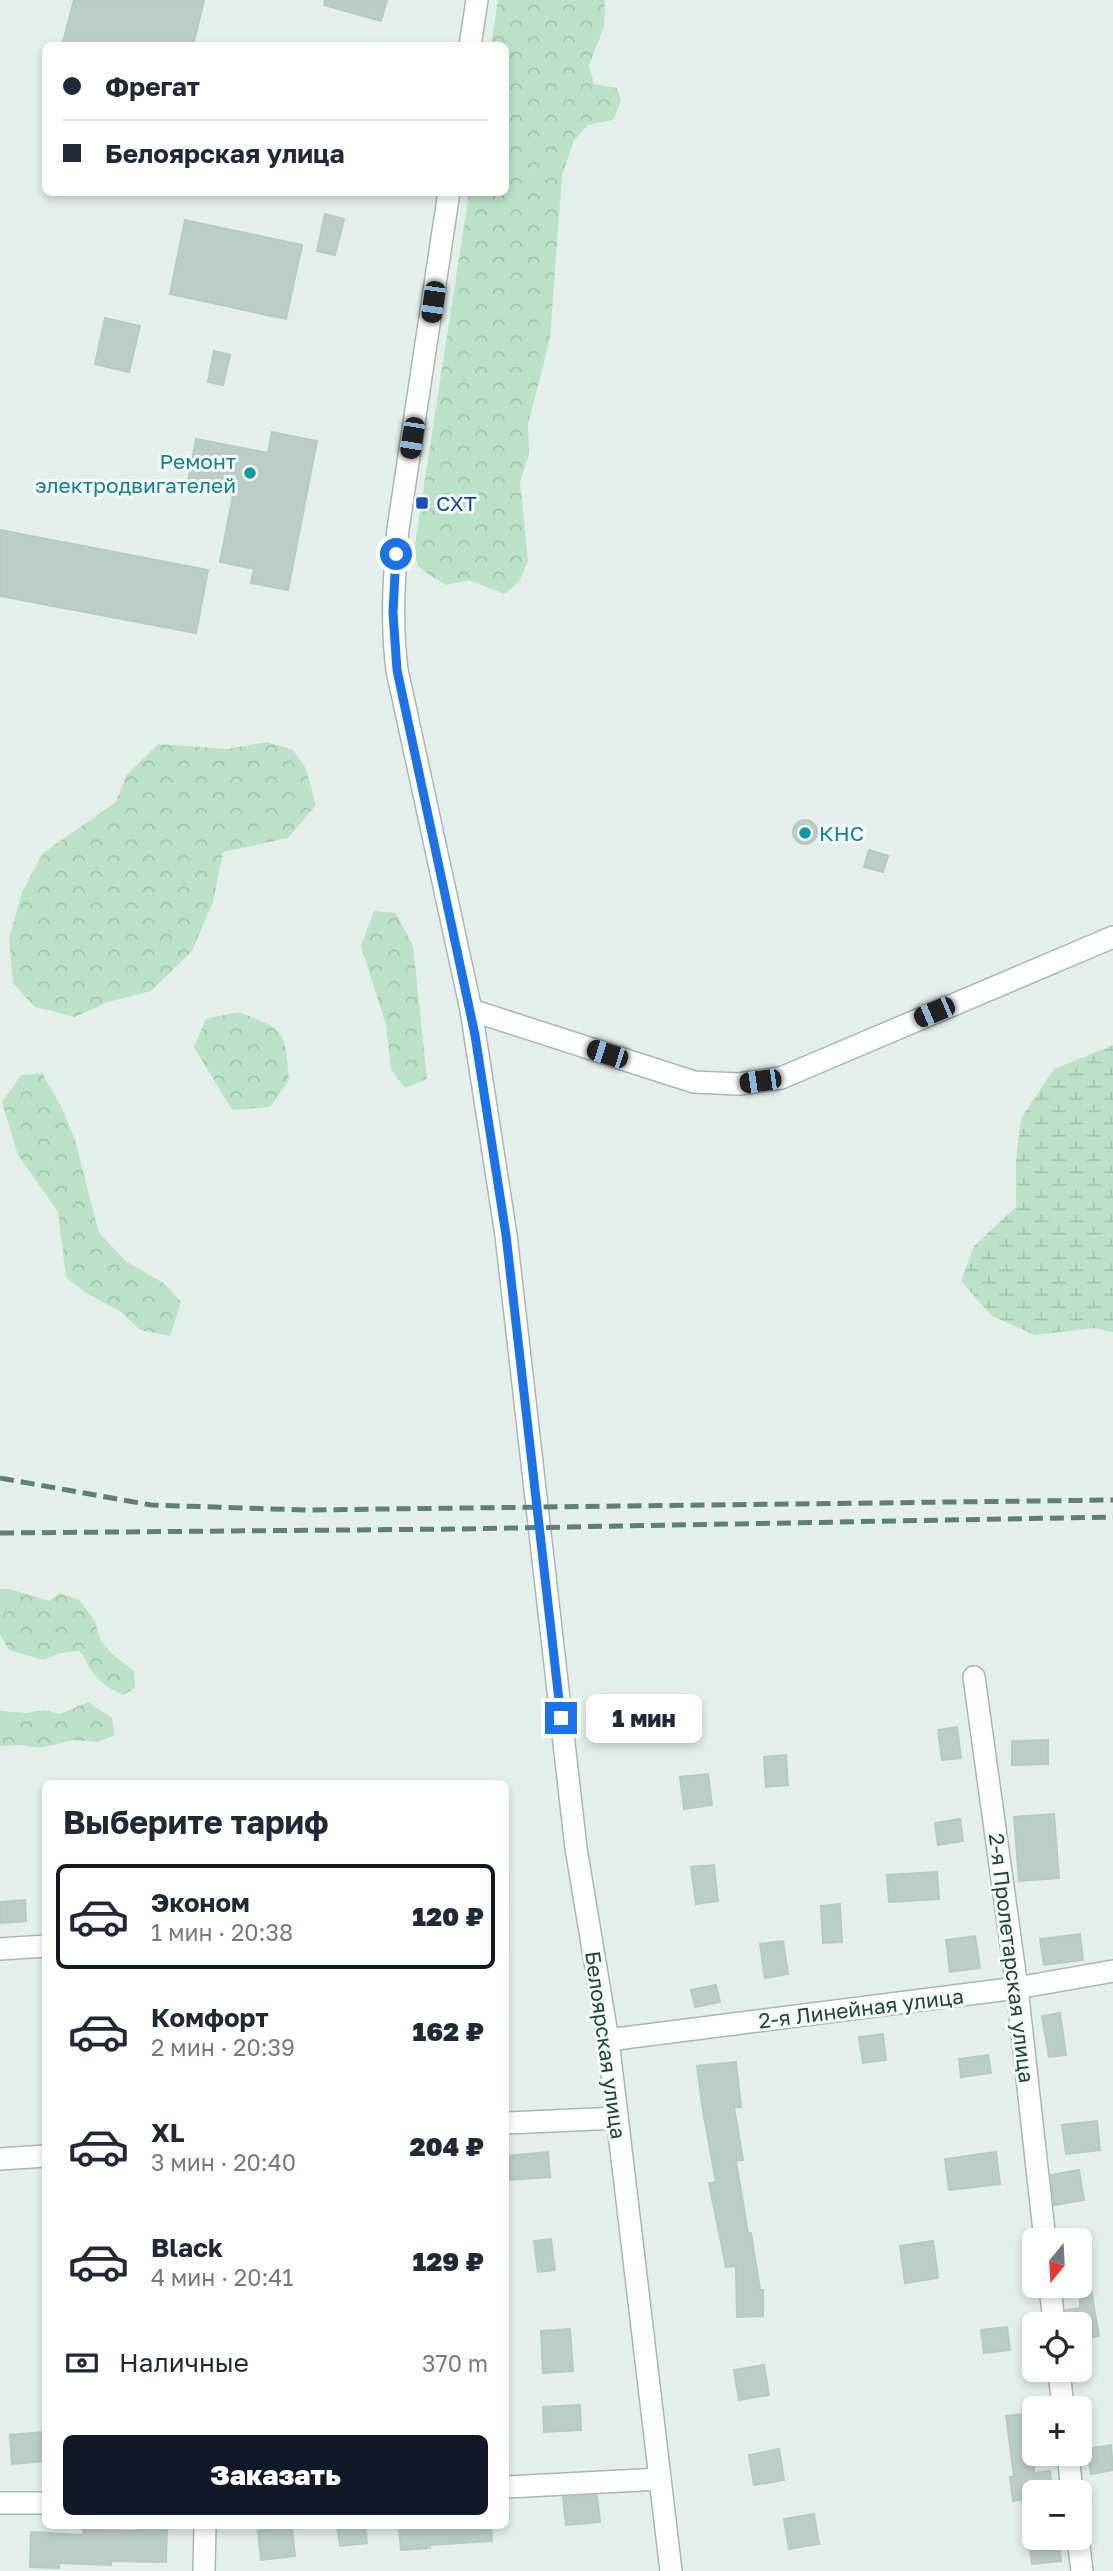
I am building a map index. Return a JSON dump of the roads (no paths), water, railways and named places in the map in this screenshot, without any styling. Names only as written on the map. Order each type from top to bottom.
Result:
[{"type":"street","points":[[471,42],[477,0]]},
{"type":"street","name":"Белоярская улица","points":[[448,196],[398,529],[393,640],[397,670],[471,1010],[506,1235],[576,1848],[608,2040],[671,2571]]},
{"type":"street","points":[[471,1010],[694,1082],[739,1084],[781,1078],[1113,937]]},
{"type":"street","name":"2-я Пролетарская улица","points":[[974,1677],[1017,1988],[1044,2228]]},
{"type":"street","points":[[0,1949],[42,1946]]},
{"type":"street","name":"2-я Линейная улица","points":[[608,2040],[1017,1988],[1113,1971]]},
{"type":"street","points":[[509,2123],[617,2118]]},
{"type":"street","points":[[0,2159],[42,2156]]},
{"type":"street","points":[[509,2487],[660,2479]]},
{"type":"street","points":[[0,2503],[42,2503]]},
{"type":"street","points":[[204,2571],[205,2529]]},
{"type":"street","points":[[1079,2550],[1082,2571]]},
{"type":"railway","points":[[0,1478],[151,1505],[304,1510],[1113,1500]]},
{"type":"railway","points":[[0,1533],[458,1529],[1113,1517]]},
{"type":"place","name":"Ремонт электродвигателей","points":[[250,473]]},
{"type":"place","name":"СХТ","points":[[422,503]]},
{"type":"place","name":"КНС","points":[[805,833]]}]
